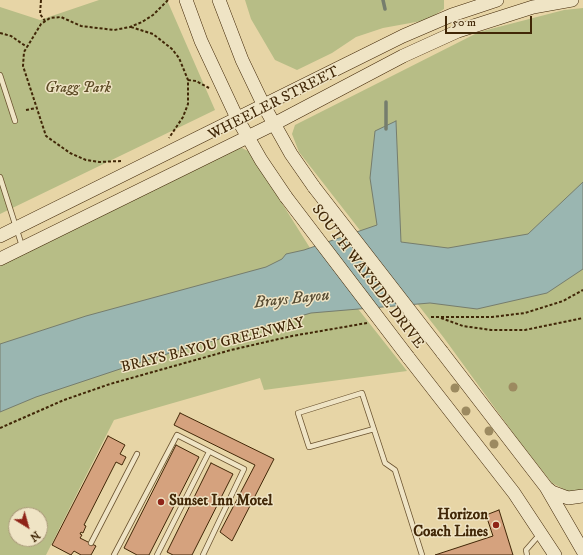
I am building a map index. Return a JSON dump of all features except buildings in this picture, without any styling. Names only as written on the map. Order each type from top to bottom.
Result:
[{"type":"main road","name":"SOUTH WAYSIDE DRIVE","points":[[186,0],[201,41],[237,118],[247,137],[286,197],[514,493],[555,555]]},
{"type":"main road","name":"SOUTH WAYSIDE DRIVE","points":[[219,0],[242,60],[264,106],[291,154],[314,187],[546,486],[583,551]]},
{"type":"main road","name":"WHEELER STREET","points":[[0,236],[403,36],[452,15],[497,0]]},
{"type":"main road","name":"WHEELER STREET","points":[[0,259],[274,124],[403,56],[458,31],[533,7],[572,0]]},
{"type":"main road","points":[[452,15],[458,31]]},
{"type":"main road","points":[[546,486],[552,492],[568,498],[583,496]]},
{"type":"lane","points":[[0,75],[15,121]]},
{"type":"lane","points":[[0,177],[23,248]]},
{"type":"lane","points":[[374,429],[309,447],[298,413],[362,393],[374,429],[385,463],[395,470],[422,555]]},
{"type":"lane","points":[[114,555],[177,435],[244,469],[203,555]]},
{"type":"lane","points":[[157,555],[209,452]]},
{"type":"lane","points":[[91,543],[137,454]]},
{"type":"lane","points":[[527,555],[526,550],[541,533]]},
{"type":"path","points":[[41,0],[39,9],[45,21]]},
{"type":"path","points":[[127,160],[99,162],[86,160],[70,153],[46,136],[23,66],[23,58],[29,43],[41,24],[50,18],[61,17],[81,26],[101,30],[114,30],[130,27],[153,15],[168,0]]},
{"type":"path","points":[[130,27],[153,34],[172,49],[179,58],[188,80],[188,104],[183,118],[175,132],[167,140]]},
{"type":"path","points":[[0,33],[11,36],[27,47]]},
{"type":"path","points":[[188,80],[196,81],[210,89]]},
{"type":"path","points":[[26,110],[36,108]]},
{"type":"path","points":[[426,318],[492,317],[525,313],[562,301],[583,290]]},
{"type":"path","points":[[440,317],[470,327],[491,330],[526,330],[583,318]]},
{"type":"path","name":"BRAYS BAYOU GREENWAY","points":[[0,428],[64,400],[125,380],[292,336],[374,322]]},
{"type":"green space","name":"Gragg Park","points":[[99,0],[167,0],[215,110],[0,214],[0,7],[40,20]]},
{"type":"green space","points":[[245,0],[444,0],[444,9],[427,20],[383,28],[356,37],[332,53],[297,70],[275,60],[251,19]]},
{"type":"green space","points":[[583,8],[583,491],[571,493],[552,483],[516,437],[444,338],[299,152],[292,134],[295,125],[479,32],[564,10]]},
{"type":"green space","points":[[242,148],[248,151],[253,157],[310,248],[407,371],[264,390],[260,378],[114,420],[46,555],[0,555],[0,266],[235,149]]},
{"type":"water","name":"Brays Bayou","points":[[396,121],[401,242],[448,248],[528,234],[583,182],[583,269],[547,293],[477,309],[430,303],[311,313],[153,358],[36,397],[0,412],[0,344],[86,316],[266,267],[282,259],[286,254],[304,250],[377,225],[370,178],[375,131]]},
{"type":"waterway","points":[[383,0],[385,9]]},
{"type":"waterway","points":[[386,102],[386,129]]},
{"type":"place","name":"Sunset Inn Motel","points":[[161,502]]},
{"type":"place","name":"Horizon Coach Lines","points":[[496,525]]}]
